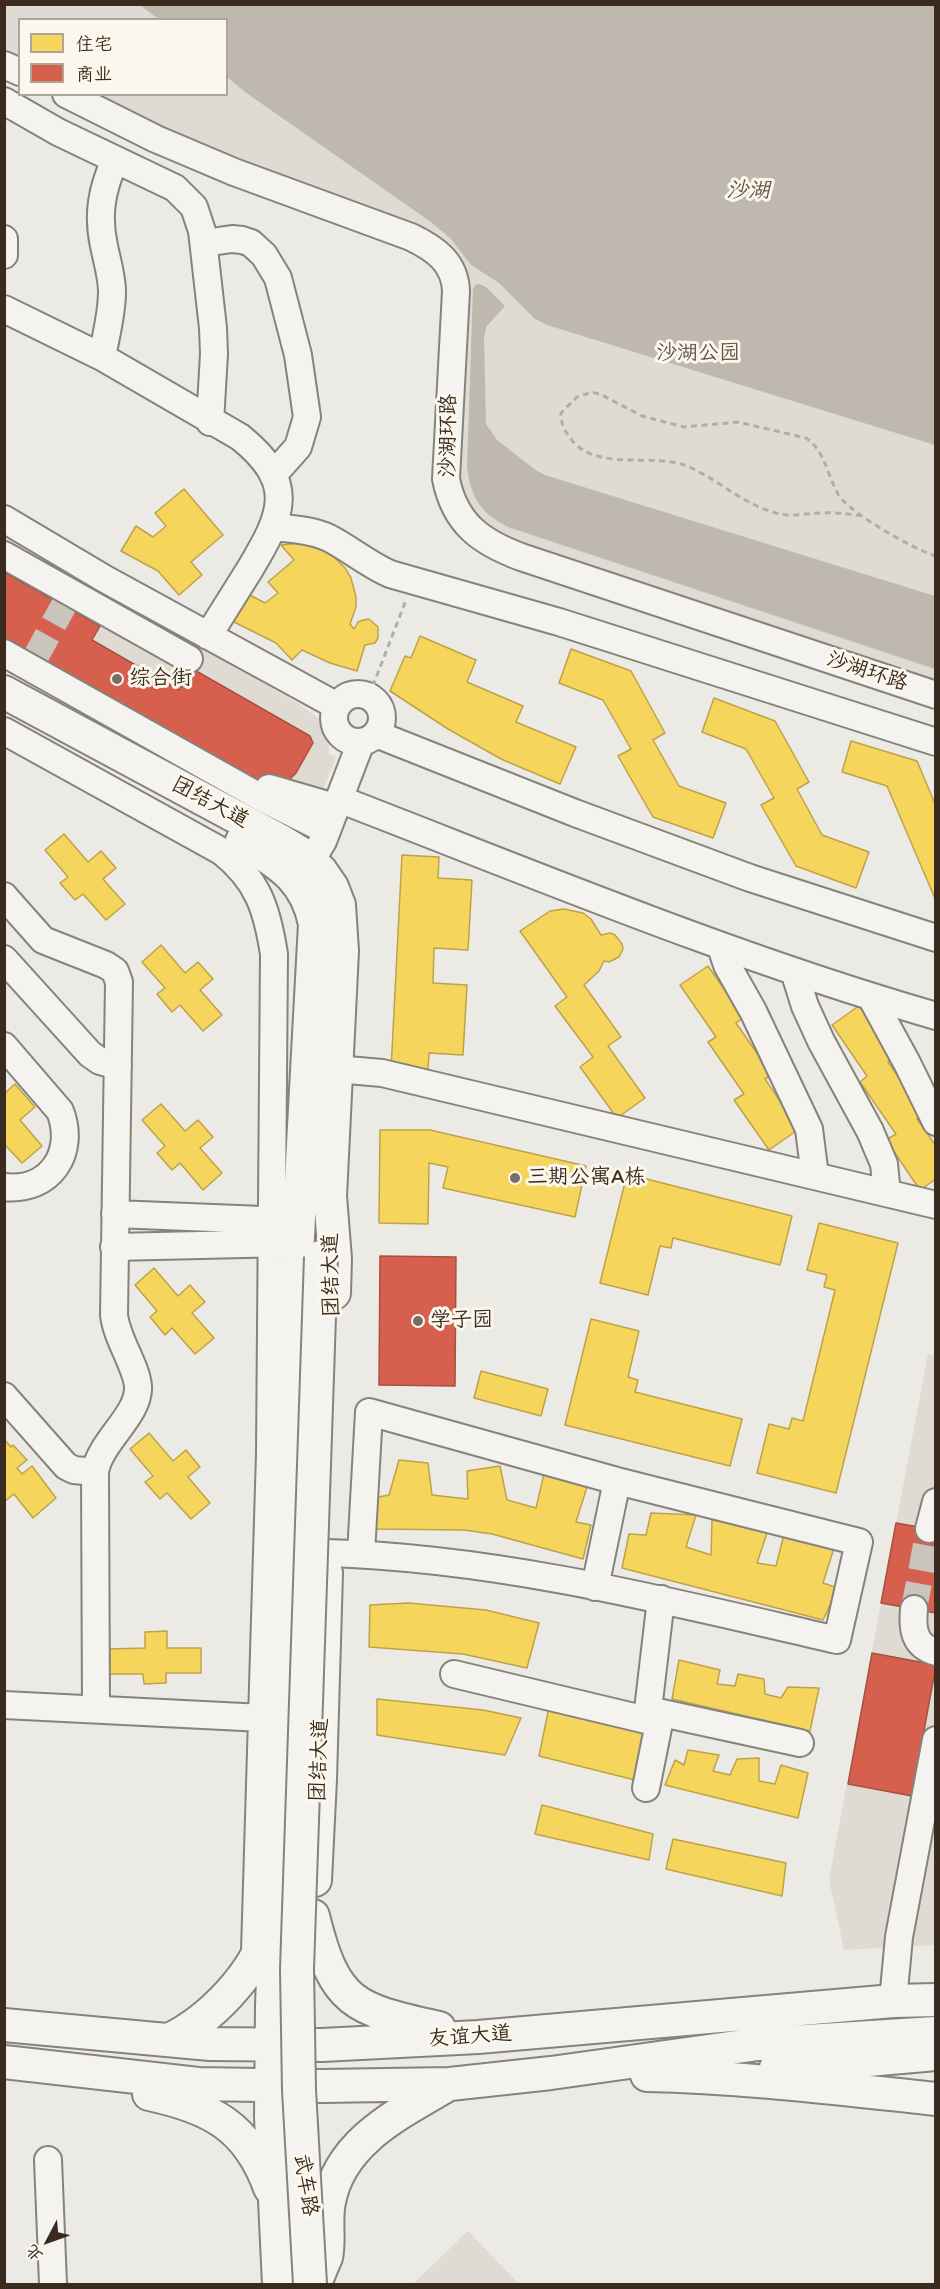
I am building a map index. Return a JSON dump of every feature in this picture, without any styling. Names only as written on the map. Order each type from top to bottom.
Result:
[{"type":"main road","name":"团结大道","points":[[4,692],[307,858],[328,879],[339,905],[342,951],[330,1196],[335,1259],[320,1779],[313,1916],[294,2006],[282,2045]]},
{"type":"main road","name":"团结大道","points":[[4,711],[202,817],[269,858],[299,883],[312,908],[314,934],[293,1240],[276,1869],[282,2045]]},
{"type":"main road","points":[[311,2282],[299,2090],[293,1240],[330,1196]]},
{"type":"main road","points":[[293,1240],[305,1284],[309,1315],[285,1969],[287,2092],[311,2282]]},
{"type":"main road","points":[[169,2040],[182,2034],[215,2010],[255,1958],[266,1935],[276,1869]]},
{"type":"main road","points":[[313,1916],[327,1966],[354,2000],[377,2013],[478,2037]]},
{"type":"main road","name":"友谊大道","points":[[4,2025],[169,2040],[282,2045],[478,2037],[893,2001],[936,2000]]},
{"type":"main road","name":"友谊大道","points":[[11,2063],[198,2084],[450,2084],[550,2073],[758,2044],[936,2033]]},
{"type":"main road","points":[[282,2045],[283,2085]]},
{"type":"main road","name":"友谊大道","points":[[692,2076],[936,2054]]},
{"type":"main road","points":[[11,2063],[60,2083],[174,2099],[205,2110],[236,2132],[251,2150],[263,2169],[275,2204]]},
{"type":"main road","name":"友谊大道","points":[[550,2073],[692,2076],[936,2099]]},
{"type":"main road","points":[[757,2081],[936,2075]]},
{"type":"main road","points":[[311,2282],[327,2255],[327,2209],[331,2189],[346,2159],[361,2142],[387,2120],[450,2084]]},
{"type":"main road","name":"武车路","points":[[283,2085],[295,2117],[311,2282]]},
{"type":"main road","name":"武车路","points":[[279,2284],[275,2204],[283,2085]]},
{"type":"street","points":[[4,65],[18,71]]},
{"type":"street","name":"沙湖环路","points":[[70,96],[156,139],[234,172],[411,237],[430,247],[444,259],[453,273],[456,291],[446,479],[460,517],[484,540],[521,557],[936,695]]},
{"type":"street","points":[[5,105],[169,185],[182,194],[194,207],[204,243],[214,354],[210,422]]},
{"type":"street","points":[[102,357],[111,311],[112,290],[100,222],[100,204],[104,184],[116,159]]},
{"type":"street","points":[[4,239],[4,255]]},
{"type":"street","points":[[204,243],[232,239],[251,243],[264,255],[278,278],[298,355],[307,417],[298,447],[273,475]]},
{"type":"street","points":[[4,309],[102,357],[210,422],[240,437],[273,475],[279,493],[279,505],[273,527],[208,636]]},
{"type":"street","points":[[4,519],[105,579],[337,706]]},
{"type":"street","points":[[273,527],[313,532],[390,574],[559,622],[936,742]]},
{"type":"street","points":[[4,555],[67,599],[189,659]]},
{"type":"street","points":[[4,652],[32,662],[231,779],[258,784],[326,810],[721,947],[936,1016]]},
{"type":"street","points":[[307,858],[326,810],[362,738],[381,726],[383,717],[380,708],[369,696],[357,693],[348,695],[337,706],[334,718],[336,728],[362,738],[575,813],[740,874],[936,938]]},
{"type":"street","points":[[4,731],[221,851],[240,867],[255,887],[266,913],[274,954],[293,1240],[270,1453],[255,1958]]},
{"type":"street","points":[[307,858],[323,841],[326,810]]},
{"type":"street","points":[[4,896],[43,940],[106,965],[117,975],[120,987],[114,1247],[115,1324],[138,1389],[131,1408],[98,1456],[95,1472],[96,1709]]},
{"type":"street","points":[[721,947],[727,964],[753,1011],[809,1129],[815,1176]]},
{"type":"street","points":[[4,959],[90,1054],[100,1061],[118,1066]]},
{"type":"street","points":[[794,971],[805,1006],[821,1041],[870,1131],[884,1164],[888,1193]]},
{"type":"street","points":[[871,997],[936,1122]]},
{"type":"street","points":[[4,1046],[60,1111],[65,1124],[66,1136],[60,1160],[44,1178],[29,1186],[4,1187]]},
{"type":"street","points":[[336,1069],[359,1069],[382,1073],[936,1205]]},
{"type":"street","points":[[115,1214],[293,1240]]},
{"type":"street","points":[[114,1247],[293,1240]]},
{"type":"street","points":[[4,1396],[66,1466],[74,1470],[95,1472]]},
{"type":"street","points":[[326,1553],[462,1563],[661,1599],[837,1640],[859,1542],[617,1481],[369,1412],[361,1554]]},
{"type":"street","points":[[595,1587],[617,1481]]},
{"type":"street","points":[[929,1529],[936,1502]]},
{"type":"street","points":[[660,1718],[648,1710],[661,1599]]},
{"type":"street","points":[[914,1609],[913,1627],[916,1638],[924,1648],[936,1652]]},
{"type":"street","points":[[454,1674],[660,1718],[800,1743]]},
{"type":"street","points":[[4,1705],[263,1718]]},
{"type":"street","points":[[646,1788],[660,1718]]},
{"type":"street","points":[[893,2001],[899,1937],[936,1740]]},
{"type":"street","points":[[48,2160],[53,2284]]},
{"type":"path","points":[[862,516],[832,512],[789,515],[777,513],[741,499],[684,465],[666,461],[625,460],[591,454],[575,445],[563,427],[561,413],[577,397],[592,392],[642,416],[684,427],[738,422],[806,438],[815,444],[820,452],[837,493],[845,504],[862,516],[936,556]]},
{"type":"path","points":[[369,696],[414,581]]},
{"type":"shaded area","name":"沙湖","points":[[4,5],[935,5],[935,684],[503,538],[481,526],[457,489],[465,274],[256,171],[89,96],[228,96],[228,18],[18,18],[18,60],[5,54]]},
{"type":"shaded area","points":[[4,533],[299,704],[323,722],[329,731],[329,754],[336,757],[307,831],[5,664]]},
{"type":"shaded area","points":[[928,1354],[935,1355],[935,1945],[844,1950],[829,1879]]},
{"type":"shaded area","points":[[468,2231],[519,2284],[413,2284]]},
{"type":"water","name":"沙湖","points":[[140,5],[935,5],[935,445],[547,325],[534,318],[499,283],[471,265],[451,239],[431,222],[228,78],[228,18],[157,18]]},
{"type":"water","points":[[479,284],[486,287],[505,306],[486,327],[484,338],[486,424],[497,440],[545,475],[935,596],[935,669],[508,527],[490,516],[474,495],[467,467],[473,289]]},
{"type":"building: 住宅","points":[[184,489],[223,535],[191,562],[202,575],[179,595],[158,571],[121,551],[136,526],[153,537],[166,526],[155,513]]},
{"type":"building: 住宅","points":[[299,543],[328,551],[345,568],[351,578],[356,597],[356,607],[350,624],[354,629],[358,622],[369,619],[378,627],[378,638],[375,643],[365,645],[357,671],[330,663],[302,650],[292,660],[276,643],[230,620],[244,592],[265,603],[278,593],[268,582],[294,560],[281,545]]},
{"type":"building: 住宅","points":[[420,636],[476,660],[467,682],[523,706],[516,722],[576,747],[560,784],[501,759],[448,729],[390,691],[405,656],[411,658]]},
{"type":"building: 住宅","points":[[571,649],[631,671],[665,733],[653,740],[679,786],[726,803],[713,838],[653,817],[618,756],[631,749],[603,700],[559,683]]},
{"type":"building: 住宅","points":[[714,698],[775,721],[809,782],[797,789],[822,835],[869,852],[856,888],[796,866],[761,805],[774,798],[746,749],[702,732]]},
{"type":"building: 住宅","points":[[851,741],[917,761],[936,806],[936,901],[887,786],[842,772]]},
{"type":"building: 住宅","points":[[64,834],[88,862],[101,851],[116,868],[103,879],[125,904],[106,920],[83,894],[75,900],[60,883],[68,877],[45,850]]},
{"type":"building: 住宅","points":[[402,855],[439,857],[438,878],[472,880],[468,950],[434,948],[433,983],[467,985],[463,1055],[429,1053],[428,1071],[391,1070]]},
{"type":"building: 住宅","points":[[564,909],[583,913],[591,919],[601,935],[610,933],[615,935],[622,944],[623,949],[619,957],[609,962],[604,961],[599,971],[584,985],[621,1037],[608,1046],[645,1098],[617,1118],[580,1067],[593,1057],[555,1006],[567,997],[520,931],[550,911]]},
{"type":"building: 住宅","points":[[161,945],[185,973],[198,962],[213,979],[200,990],[222,1015],[203,1031],[180,1005],[172,1012],[157,994],[165,988],[142,962]]},
{"type":"building: 住宅","points":[[708,966],[744,1017],[736,1023],[772,1075],[765,1079],[799,1129],[769,1150],[734,1100],[744,1094],[708,1042],[716,1037],[680,985]]},
{"type":"building: 住宅","points":[[860,1005],[896,1057],[888,1062],[924,1114],[917,1119],[936,1146],[936,1179],[920,1190],[886,1140],[896,1134],[860,1082],[867,1076],[832,1025]]},
{"type":"building: 住宅","points":[[15,1084],[35,1107],[20,1120],[42,1146],[22,1163],[4,1144],[4,1094]]},
{"type":"building: 住宅","points":[[161,1104],[185,1131],[198,1120],[213,1137],[200,1148],[222,1173],[203,1190],[180,1163],[172,1170],[157,1153],[165,1146],[142,1120]]},
{"type":"building: 住宅","name":"三期公寓A栋","points":[[380,1130],[430,1130],[586,1166],[575,1217],[443,1188],[448,1167],[429,1163],[428,1224],[379,1223]]},
{"type":"building: 住宅","points":[[627,1174],[792,1216],[780,1265],[673,1238],[671,1248],[660,1246],[648,1295],[600,1283]]},
{"type":"building: 住宅","points":[[819,1223],[898,1243],[836,1493],[757,1473],[769,1424],[789,1429],[792,1418],[803,1421],[835,1290],[824,1287],[827,1275],[807,1270]]},
{"type":"building: 住宅","points":[[154,1268],[178,1296],[190,1285],[205,1302],[192,1313],[214,1338],[195,1354],[172,1328],[165,1335],[150,1317],[157,1311],[135,1285]]},
{"type":"building: 住宅","points":[[591,1319],[639,1331],[628,1377],[638,1380],[635,1392],[742,1419],[730,1466],[565,1425]]},
{"type":"building: 住宅","points":[[481,1371],[548,1389],[541,1416],[474,1398]]},
{"type":"building: 住宅","points":[[149,1433],[173,1461],[186,1450],[200,1467],[188,1477],[210,1503],[191,1519],[167,1493],[160,1499],[145,1482],[153,1476],[130,1449]]},
{"type":"building: 住宅","points":[[4,1439],[27,1460],[17,1468],[22,1474],[32,1466],[56,1498],[33,1518],[14,1494],[4,1502]]},
{"type":"building: 住宅","points":[[399,1460],[428,1463],[432,1495],[468,1499],[467,1471],[500,1466],[507,1500],[536,1508],[544,1474],[587,1487],[576,1522],[591,1525],[583,1559],[492,1534],[464,1530],[376,1529],[373,1498],[389,1495]]},
{"type":"building: 住宅","points":[[651,1513],[696,1515],[686,1547],[711,1555],[712,1520],[768,1530],[757,1563],[776,1566],[784,1534],[835,1545],[823,1583],[838,1588],[823,1620],[622,1568],[629,1534],[646,1535]]},
{"type":"building: 住宅","points":[[408,1603],[486,1610],[539,1623],[527,1668],[463,1654],[369,1647],[370,1605]]},
{"type":"building: 住宅","points":[[167,1631],[167,1648],[201,1648],[201,1673],[166,1673],[166,1683],[144,1684],[143,1674],[109,1674],[108,1649],[145,1648],[145,1632]]},
{"type":"building: 住宅","points":[[679,1660],[720,1670],[717,1684],[735,1686],[738,1674],[764,1679],[765,1694],[781,1698],[788,1687],[819,1688],[810,1731],[672,1699]]},
{"type":"building: 住宅","points":[[377,1699],[483,1710],[521,1718],[505,1755],[377,1735]]},
{"type":"building: 住宅","points":[[549,1707],[651,1728],[639,1781],[539,1756]]},
{"type":"building: 住宅","points":[[688,1750],[719,1755],[713,1771],[730,1775],[737,1759],[759,1758],[759,1781],[775,1784],[781,1765],[808,1773],[798,1818],[665,1785],[675,1760],[684,1765]]},
{"type":"building: 住宅","points":[[542,1805],[653,1834],[649,1860],[535,1834]]},
{"type":"building: 住宅","points":[[673,1839],[786,1863],[782,1896],[666,1869]]},
{"type":"building: 商业","name":"综合街","points":[[4,572],[100,626],[92,640],[179,690],[191,668],[310,736],[313,743],[296,773],[286,783],[261,782],[4,641]]},
{"type":"building: 商业","name":"学子园","points":[[380,1256],[456,1257],[455,1386],[379,1385]]},
{"type":"building: 商业","points":[[896,1523],[936,1530],[936,1613],[881,1603]]},
{"type":"building: 商业","points":[[872,1653],[936,1665],[912,1796],[848,1784]]},
{"type":"tunnel","points":[[35,658],[64,605]]},
{"type":"tunnel","points":[[914,1609],[929,1529]]},
{"type":"place","name":"综合街","points":[[117,679]]},
{"type":"place","name":"三期公寓A栋","points":[[515,1178]]},
{"type":"place","name":"学子园","points":[[418,1321]]},
{"type":"park label","name":"沙湖公园","points":[[698,354]]}]
